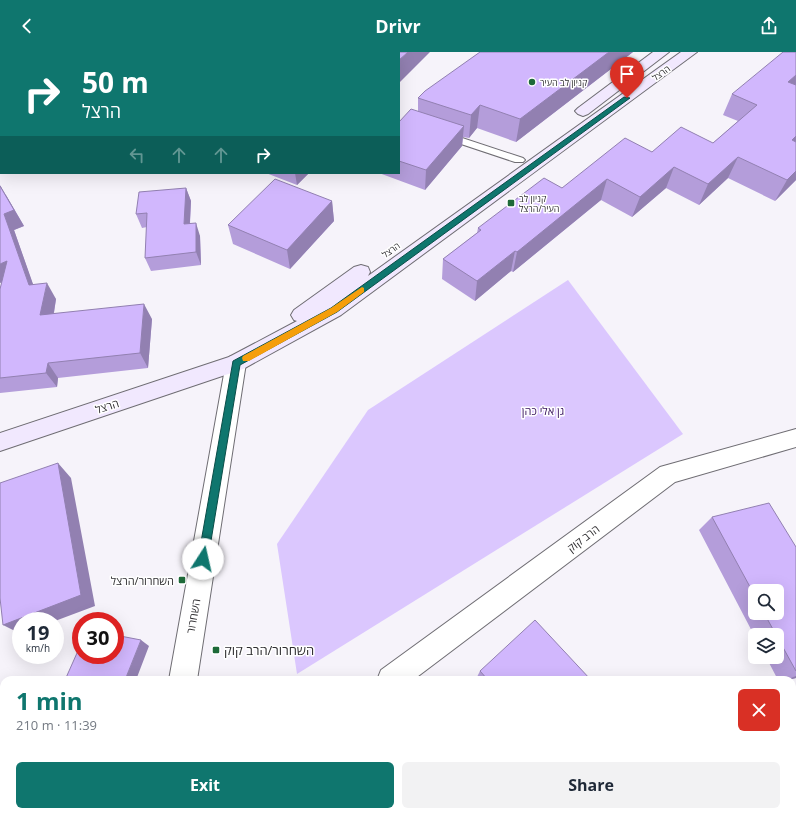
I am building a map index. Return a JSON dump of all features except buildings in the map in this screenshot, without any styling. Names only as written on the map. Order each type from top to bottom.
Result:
[{"type":"street","name":"הרצל","points":[[236,364],[321,300],[519,160],[662,52]]},
{"type":"street","name":"הרצל","points":[[0,442],[236,364],[334,310],[690,52]]},
{"type":"street","name":"השחרור","points":[[184,676],[236,364]]},
{"type":"street","name":"הרב קוק","points":[[395,676],[668,474],[796,438]]},
{"type":"lane","points":[[436,132],[519,160]]},
{"type":"green space","name":"גן אלי כהן","points":[[568,280],[683,434],[297,674],[277,544],[368,410]]},
{"type":"slow traffic","points":[[246,358],[334,310],[362,290]]},
{"type":"place","name":"קניון לב העיר","points":[[532,82]]},
{"type":"place","name":"קניון לב העיר/הרצל","points":[[511,203]]},
{"type":"place","name":"השחרור/הרצל","points":[[182,580]]},
{"type":"place","name":"השחרור/הרב קוק","points":[[216,650]]},
{"type":"route","points":[[203,559],[236,364],[334,310],[627,98]]}]
